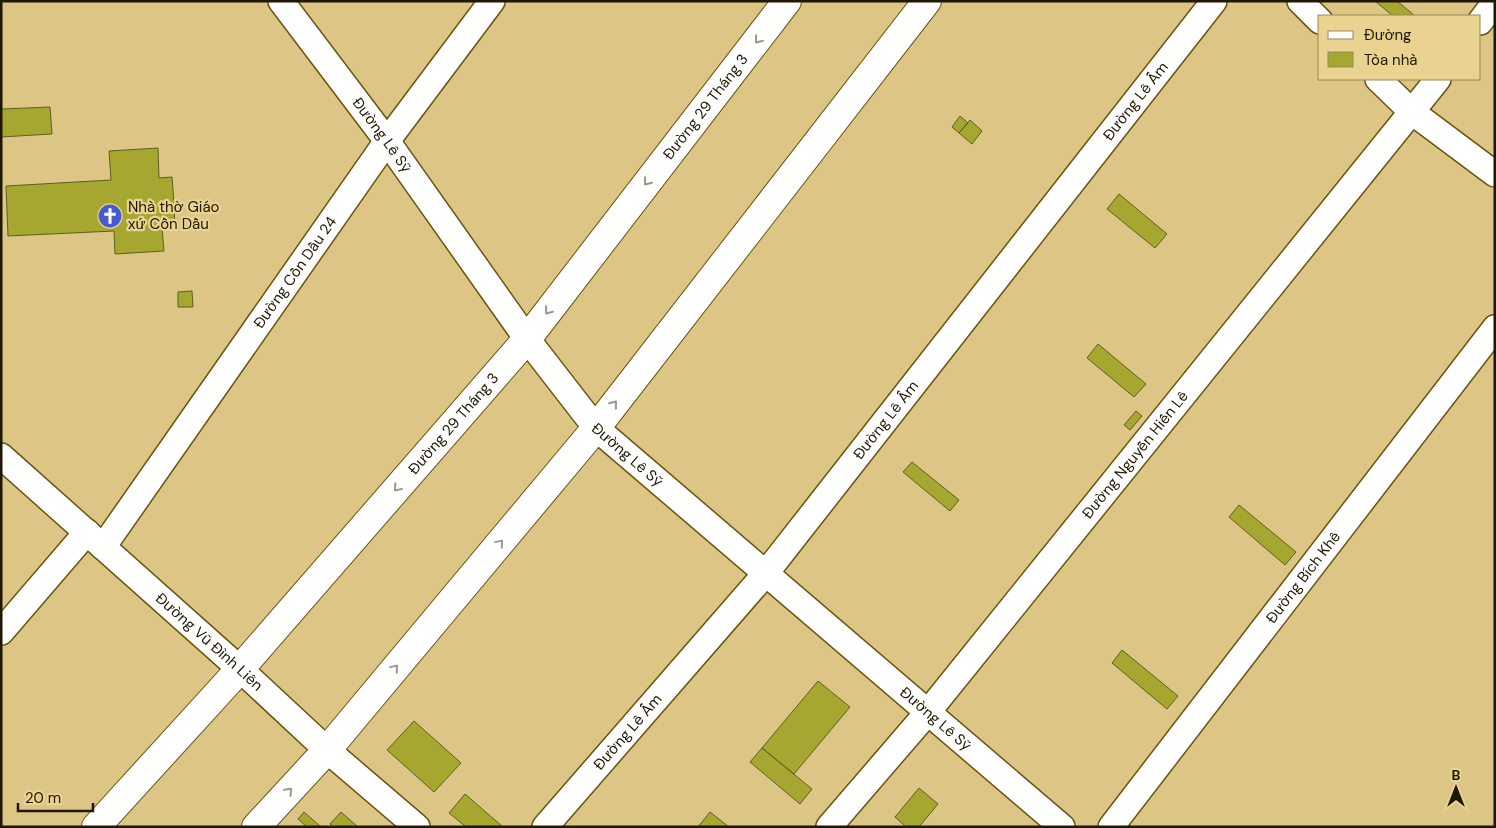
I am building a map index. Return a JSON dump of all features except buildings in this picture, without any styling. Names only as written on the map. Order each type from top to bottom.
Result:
[{"type":"street","name":"Đường Lê Sỹ","points":[[281,1],[387,141],[527,339],[596,428],[1062,827]]},
{"type":"street","name":"Đường Cồn Dầu 24","points":[[1,632],[95,540],[387,141],[492,1]]},
{"type":"street","name":"Đường 29 Tháng 3","points":[[96,827],[240,669],[527,339],[787,1]]},
{"type":"street","points":[[256,827],[327,750],[596,428],[928,1]]},
{"type":"street","name":"Đường Lê Ấm","points":[[544,827],[766,573],[1214,1]]},
{"type":"street","points":[[1300,1],[1318,19]]},
{"type":"street","points":[[1481,21],[1495,2]]},
{"type":"street","points":[[1379,80],[1412,112],[1495,174]]},
{"type":"street","name":"Đường Nguyễn Hiến Lê","points":[[829,827],[928,712],[1437,80]]},
{"type":"street","name":"Đường Bích Khê","points":[[1111,827],[1495,328]]},
{"type":"street","name":"Đường Vũ Đình Liên","points":[[1,456],[240,669],[327,750],[417,827]]},
{"type":"place","name":"Nhà thờ Giáo xứ Cồn Dầu","points":[[110,216]]}]
